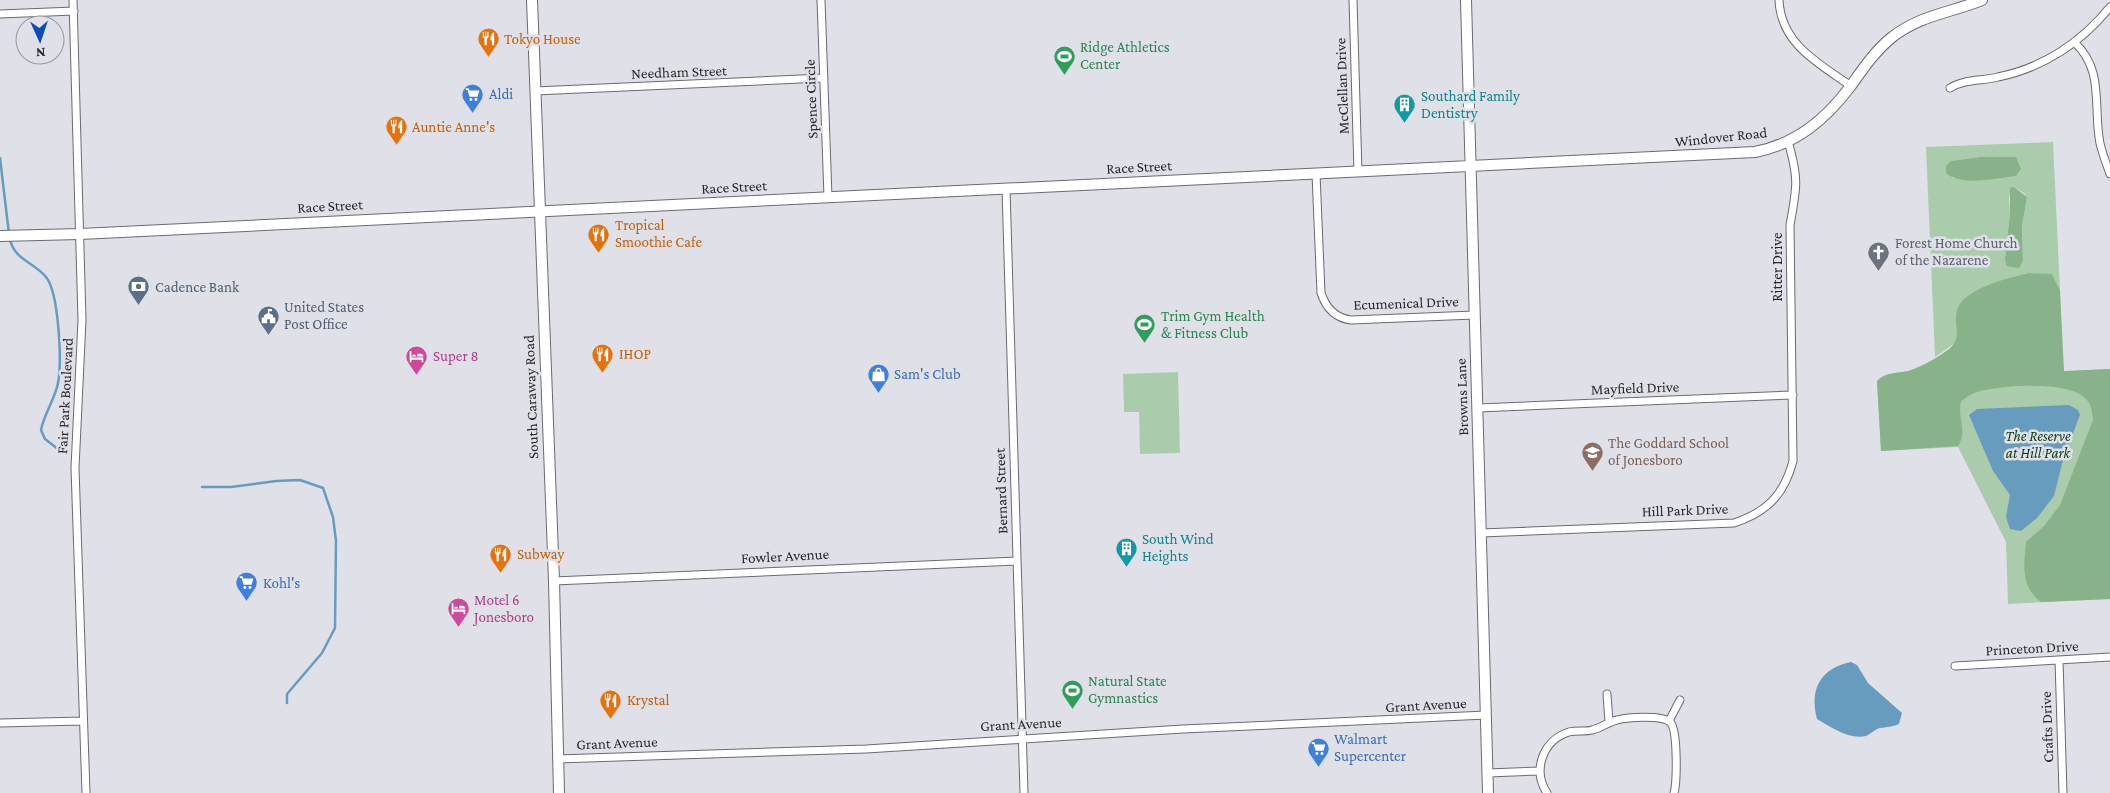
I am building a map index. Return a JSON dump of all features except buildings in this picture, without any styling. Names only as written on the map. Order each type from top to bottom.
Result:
[{"type":"street","name":"Fair Park Boulevard","points":[[73,0],[82,328],[75,468],[86,793]]},
{"type":"street","name":"South Caraway Road","points":[[532,0],[554,581],[559,793]]},
{"type":"street","name":"Spence Circle","points":[[821,0],[828,197]]},
{"type":"street","name":"McClellan Drive","points":[[1353,0],[1358,172]]},
{"type":"street","name":"Browns Lane","points":[[1466,0],[1488,793]]},
{"type":"street","points":[[1780,0],[1781,16],[1793,41],[1806,55],[1851,86]]},
{"type":"street","name":"Windover Road","points":[[1470,166],[1755,152],[1788,141],[1818,123],[1851,86],[1872,56],[1904,29],[1930,15],[1982,0]]},
{"type":"street","points":[[1950,88],[1961,82],[2001,77],[2031,68],[2090,30],[2110,7]]},
{"type":"street","points":[[0,14],[74,11]]},
{"type":"street","points":[[2074,42],[2092,64],[2096,79],[2099,138],[2110,174]]},
{"type":"street","name":"Needham Street","points":[[535,91],[823,78]]},
{"type":"street","name":"Ritter Drive","points":[[1788,141],[1797,172],[1798,188],[1790,225],[1793,395]]},
{"type":"street","name":"Race Street","points":[[1,236],[80,234],[1470,166]]},
{"type":"street","name":"Ecumenical Drive","points":[[1316,174],[1322,293],[1324,302],[1334,314],[1351,320],[1474,314]]},
{"type":"street","name":"Bernard Street","points":[[1006,189],[1024,793]]},
{"type":"street","name":"Mayfield Drive","points":[[1478,408],[1793,395]]},
{"type":"street","name":"Hill Park Drive","points":[[1481,533],[1734,523],[1749,518],[1777,498],[1788,481],[1793,462],[1793,395]]},
{"type":"street","name":"Fowler Avenue","points":[[554,581],[1017,561]]},
{"type":"street","name":"Princeton Drive","points":[[1955,666],[2110,657]]},
{"type":"street","name":"Crafts Drive","points":[[2058,660],[2063,793]]},
{"type":"street","points":[[1607,694],[1609,722]]},
{"type":"street","points":[[1670,722],[1680,700]]},
{"type":"street","name":"Grant Avenue","points":[[557,759],[872,749],[1023,738],[1486,715]]},
{"type":"street","points":[[1547,793],[1542,784],[1541,758],[1555,739],[1568,732],[1593,730],[1619,719],[1660,718],[1670,722],[1675,730],[1674,793]]},
{"type":"street","points":[[0,723],[83,721]]},
{"type":"street","points":[[1488,772],[1540,771]]},
{"type":"green space","points":[[2053,142],[2060,290],[2052,274],[1957,312],[1958,331],[1955,343],[1935,357],[1926,147]],"holes":[[[1979,157],[2016,157],[1992,179],[1952,178],[1951,161]],[[2014,187],[2027,197],[2022,226],[2023,261],[2006,266],[2005,259],[2010,213],[2009,197]]]},
{"type":"green space","points":[[1979,157],[2016,157],[2021,169],[2016,176],[1970,181],[1961,180],[1946,173],[1946,166],[1951,161]]},
{"type":"green space","points":[[2014,187],[2027,197],[2022,226],[2023,261],[2019,268],[2006,266],[2005,259],[2010,213],[2010,188]]},
{"type":"green space","points":[[2029,273],[2052,274],[2060,290],[2064,371],[2110,369],[2110,599],[2041,602],[2034,596],[2026,582],[2024,567],[2026,542],[2045,525],[2060,505],[2093,420],[2089,404],[2078,393],[2067,389],[2038,386],[1995,388],[1978,391],[1961,401],[1962,435],[1958,446],[1881,451],[1877,381],[1887,374],[1908,371],[1918,367],[1949,349],[1957,336],[1957,310],[1961,302],[1968,296],[1988,285]]},
{"type":"green space","name":"The Reserve at Hill Park","points":[[2110,369],[2110,599],[2008,604],[2006,542],[1958,447],[1881,451],[1877,381]]},
{"type":"green space","points":[[1178,372],[1180,453],[1140,454],[1139,412],[1124,412],[1123,374]]},
{"type":"water","points":[[2069,405],[2078,410],[2080,415],[2063,460],[2054,496],[2037,518],[2021,531],[2010,529],[2006,517],[2010,495],[1993,471],[1969,415],[1977,409]]},
{"type":"water","points":[[1851,662],[1857,665],[1868,683],[1902,713],[1899,724],[1878,729],[1866,736],[1860,737],[1840,732],[1817,719],[1815,698],[1816,689],[1820,682],[1832,669]]},
{"type":"waterway","points":[[0,158],[9,234]]},
{"type":"waterway","points":[[10,239],[16,252],[46,277],[54,297],[57,312],[59,373],[57,389],[44,418],[41,430],[45,439],[63,453]]},
{"type":"waterway","points":[[202,487],[231,487],[300,480],[323,488],[333,517],[336,541],[335,628],[322,653],[287,694],[287,703]]},
{"type":"place","name":"Tokyo House","points":[[488,58]]},
{"type":"place","name":"Ridge Athletics Center","points":[[1064,75]]},
{"type":"place","name":"Aldi","points":[[473,113]]},
{"type":"place","name":"Southard Family Dentistry","points":[[1405,124]]},
{"type":"place","name":"Auntie Anne's","points":[[396,146]]},
{"type":"place","name":"Tropical Smoothie Cafe","points":[[599,253]]},
{"type":"place","name":"Forest Home Church of the Nazarene","points":[[1879,271]]},
{"type":"place","name":"Cadence Bank","points":[[139,306]]},
{"type":"place","name":"United States Post Office","points":[[268,335]]},
{"type":"place","name":"Trim Gym Health & Fitness Club","points":[[1145,344]]},
{"type":"place","name":"IHOP","points":[[603,373]]},
{"type":"place","name":"Super 8","points":[[417,375]]},
{"type":"place","name":"Sam's Club","points":[[878,393]]},
{"type":"place","name":"The Goddard School of Jonesboro","points":[[1592,471]]},
{"type":"place","name":"South Wind Heights","points":[[1126,567]]},
{"type":"place","name":"Subway","points":[[501,573]]},
{"type":"place","name":"Kohl's","points":[[247,602]]},
{"type":"place","name":"Motel 6 Jonesboro","points":[[458,628]]},
{"type":"place","name":"Natural State Gymnastics","points":[[1072,709]]},
{"type":"place","name":"Krystal","points":[[611,719]]},
{"type":"place","name":"Walmart Supercenter","points":[[1318,767]]}]
